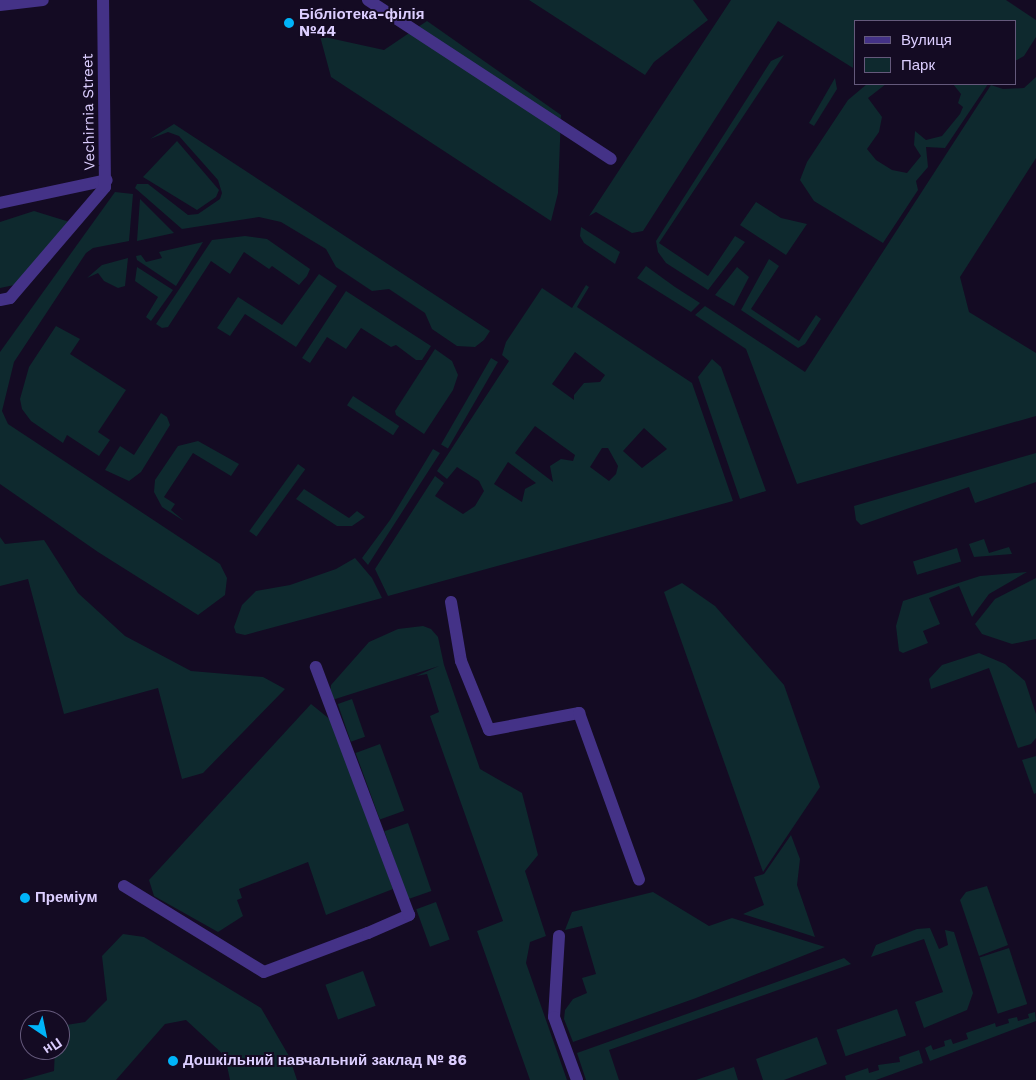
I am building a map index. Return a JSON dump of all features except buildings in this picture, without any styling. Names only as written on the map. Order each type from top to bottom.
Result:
[{"type":"street","points":[[0,5],[44,0]]},
{"type":"street","name":"Vechirnia Street","points":[[0,300],[10,298],[50,254],[105,187],[107,180],[103,0]]},
{"type":"street","points":[[368,0],[611,159]]},
{"type":"street","points":[[0,203],[107,180]]},
{"type":"street","points":[[451,602],[462,661],[489,730],[579,713],[639,880]]},
{"type":"street","points":[[124,886],[264,972],[368,934],[409,915],[316,667]]},
{"type":"street","points":[[559,936],[554,1018],[576,1080]]},
{"type":"green space","points":[[529,0],[693,0],[708,20],[654,62],[645,75]]},
{"type":"green space","points":[[731,0],[1006,0],[1036,20],[1036,37],[1024,56],[1016,60],[1016,20],[854,20],[853,68],[778,21],[643,231],[632,233],[596,212],[589,216]]},
{"type":"green space","points":[[427,21],[561,115],[558,193],[551,221],[331,77],[320,36],[384,50]]},
{"type":"green space","points":[[784,55],[659,243],[708,276],[735,236],[745,242],[708,290],[666,263],[658,252],[656,241],[771,61]]},
{"type":"green space","points":[[1036,77],[1036,158],[960,277],[969,312],[1036,353],[1036,416],[797,484],[746,349],[695,315],[705,306],[805,372],[991,85],[1003,89],[1024,88]]},
{"type":"green space","points":[[835,78],[837,89],[814,126],[809,123]]},
{"type":"green space","points":[[866,85],[885,85],[868,98],[882,117],[879,132],[867,149],[876,160],[892,170],[907,173],[921,156],[914,145],[915,131],[926,140],[942,136],[960,114],[963,107],[958,103],[961,94],[954,85],[987,85],[945,148],[926,147],[928,167],[916,181],[918,190],[883,243],[814,201],[800,180],[807,162],[848,100]]},
{"type":"green space","points":[[174,124],[490,331],[484,340],[475,347],[457,346],[432,329],[425,313],[389,289],[372,291],[336,267],[326,249],[281,222],[259,217],[182,229],[135,188],[137,184],[148,184],[188,215],[198,214],[220,199],[222,193],[218,180],[179,136],[168,132],[150,139]]},
{"type":"green space","points":[[177,141],[219,190],[216,197],[197,210],[143,177]]},
{"type":"green space","points":[[115,192],[133,194],[129,241],[93,248],[86,253],[14,362],[2,411],[8,424],[220,564],[227,578],[225,595],[198,615],[98,552],[0,484],[0,352]]},
{"type":"green space","points":[[140,199],[174,233],[137,241]]},
{"type":"green space","points":[[756,202],[781,218],[807,224],[786,255],[740,225]]},
{"type":"green space","points":[[34,211],[76,224],[50,261],[24,283],[0,288],[0,222]]},
{"type":"green space","points":[[581,227],[620,252],[615,264],[584,243],[580,236]]},
{"type":"green space","points":[[245,236],[267,239],[310,269],[307,276],[299,285],[272,266],[269,269],[244,252],[230,274],[211,261],[168,327],[162,328],[156,324],[212,240]]},
{"type":"green space","points":[[203,242],[176,286],[137,260],[136,256],[141,255],[146,262],[162,258],[159,252]]},
{"type":"green space","points":[[128,258],[125,286],[118,288],[104,281],[98,273],[87,278],[102,265]]},
{"type":"green space","points":[[769,259],[779,266],[751,309],[799,341],[816,315],[821,319],[805,344],[798,348],[741,310]]},
{"type":"green space","points":[[646,266],[700,303],[691,312],[637,278]]},
{"type":"green space","points":[[137,267],[173,290],[151,321],[146,317],[158,297],[135,281]]},
{"type":"green space","points":[[737,267],[749,277],[734,306],[715,295]]},
{"type":"green space","points":[[319,274],[337,286],[296,347],[245,314],[230,336],[217,328],[238,297],[282,325]]},
{"type":"green space","points":[[586,285],[589,287],[577,307],[692,383],[733,501],[388,596],[375,569],[435,476],[444,483],[435,496],[463,514],[475,506],[484,491],[479,481],[457,467],[447,479],[437,471],[509,361],[502,355],[506,342],[542,288],[572,308]],"holes":[[[575,352],[605,375],[600,382],[584,383],[574,395],[574,400],[552,384]],[[535,426],[575,455],[573,461],[561,459],[550,466],[553,482],[515,453]],[[644,428],[667,449],[642,468],[623,451]],[[602,448],[608,448],[618,466],[616,474],[609,481],[590,467]],[[508,462],[536,483],[525,489],[522,502],[494,484]]]},
{"type":"green space","points":[[346,291],[431,346],[422,360],[416,360],[396,345],[391,347],[361,328],[346,349],[327,337],[310,363],[302,358]]},
{"type":"green space","points":[[56,326],[80,339],[70,354],[126,390],[98,432],[110,440],[99,456],[67,435],[63,443],[31,421],[22,409],[20,399],[29,367]]},
{"type":"green space","points":[[435,349],[452,361],[458,375],[453,390],[424,434],[396,415],[395,411]]},
{"type":"green space","points":[[491,358],[498,362],[448,449],[441,445]]},
{"type":"green space","points":[[712,359],[721,367],[766,491],[740,499],[698,377]]},
{"type":"green space","points":[[353,396],[399,426],[393,435],[347,405]]},
{"type":"green space","points":[[161,413],[167,417],[170,425],[141,472],[129,481],[105,470],[120,446],[134,455]]},
{"type":"green space","points":[[198,441],[239,464],[231,476],[193,453],[164,497],[175,504],[171,510],[184,521],[162,507],[154,492],[155,480],[178,446]]},
{"type":"green space","points":[[433,449],[440,453],[368,565],[362,558],[390,520]]},
{"type":"green space","points":[[1036,453],[1036,482],[975,503],[969,487],[861,525],[856,520],[854,506]]},
{"type":"green space","points":[[298,464],[305,469],[256,536],[249,531]]},
{"type":"green space","points":[[304,489],[349,518],[357,511],[365,517],[352,526],[337,526],[296,499]]},
{"type":"green space","points":[[0,537],[5,544],[44,540],[78,593],[125,636],[191,671],[263,677],[285,689],[203,773],[182,779],[158,688],[64,714],[28,579],[0,586]]},
{"type":"green space","points":[[984,539],[989,553],[1009,547],[1012,554],[974,557],[969,544]]},
{"type":"green space","points":[[957,548],[961,561],[917,575],[913,561]]},
{"type":"green space","points":[[355,558],[372,578],[382,598],[245,635],[236,633],[234,627],[242,605],[256,591],[290,585],[336,569]]},
{"type":"green space","points":[[1027,572],[989,594],[972,617],[959,586],[929,598],[940,624],[923,631],[928,643],[903,653],[899,651],[896,626],[903,601],[980,576]]},
{"type":"green space","points":[[1036,578],[1036,639],[1012,644],[982,634],[975,624],[995,599]]},
{"type":"green space","points":[[682,583],[715,606],[784,685],[820,787],[763,872],[664,592]]},
{"type":"green space","points":[[423,626],[431,629],[438,637],[444,665],[480,769],[522,793],[538,855],[525,871],[546,936],[530,942],[526,963],[567,1080],[530,1080],[477,931],[503,921],[430,716],[439,712],[427,674],[416,676],[439,666],[329,701],[331,685],[369,642],[398,629]]},
{"type":"green space","points":[[979,653],[1005,664],[1025,681],[1036,714],[1036,738],[1031,744],[1018,748],[989,668],[931,689],[929,679],[942,665]]},
{"type":"green space","points":[[352,699],[365,737],[351,742],[338,704]]},
{"type":"green space","points":[[311,704],[332,721],[393,889],[326,915],[308,862],[239,889],[242,898],[237,900],[243,916],[218,932],[154,896],[149,880]]},
{"type":"green space","points":[[380,744],[404,811],[380,820],[356,753]]},
{"type":"green space","points":[[1036,756],[1036,793],[1034,794],[1022,760]]},
{"type":"green space","points":[[408,823],[431,891],[408,899],[384,831]]},
{"type":"green space","points":[[791,835],[800,859],[797,885],[815,937],[743,914],[764,905],[754,877],[764,874]]},
{"type":"green space","points":[[987,886],[1008,945],[979,956],[960,900],[966,892]]},
{"type":"green space","points":[[653,892],[709,926],[732,918],[825,947],[696,998],[573,1042],[564,1019],[565,1010],[573,999],[587,993],[582,978],[596,974],[582,926],[565,930],[572,912]]},
{"type":"green space","points":[[436,902],[450,940],[430,947],[416,909]]},
{"type":"green space","points":[[930,928],[939,949],[948,945],[945,930],[954,932],[973,993],[967,1010],[924,1028],[915,1002],[943,992],[924,939],[871,957],[876,945],[917,929]]},
{"type":"green space","points":[[123,934],[144,937],[261,1008],[289,1056],[297,1080],[230,1080],[225,1056],[186,1020],[165,1024],[116,1080],[22,1080],[54,1071],[55,1060],[70,1060],[70,1024],[85,1022],[107,1000],[102,956]]},
{"type":"green space","points":[[1009,948],[1027,1004],[998,1014],[980,958]]},
{"type":"green space","points":[[844,958],[851,964],[609,1050],[619,1080],[586,1080],[577,1053]]},
{"type":"green space","points":[[363,971],[376,1006],[338,1019],[325,985]]},
{"type":"green space","points":[[897,1009],[906,1035],[846,1056],[836,1030]]},
{"type":"green space","points":[[1035,1012],[1036,1021],[930,1061],[925,1048],[931,1045],[933,1050],[945,1046],[944,1041],[951,1039],[953,1044],[968,1039],[966,1033],[995,1023],[996,1027],[1009,1023],[1008,1019],[1017,1017],[1018,1021],[1029,1018],[1028,1014]]},
{"type":"green space","points":[[817,1037],[827,1064],[784,1080],[763,1080],[756,1059]]},
{"type":"green space","points":[[919,1050],[923,1063],[876,1080],[846,1080],[845,1076],[868,1068],[869,1073],[879,1070],[878,1065],[900,1062],[899,1057]]},
{"type":"green space","points":[[734,1067],[738,1080],[696,1080]]},
{"type":"place","name":"Бібліотека-філія №44","points":[[289,23]]},
{"type":"place","name":"Преміум","points":[[25,898]]},
{"type":"place","name":"Дошкільний навчальний заклад № 86","points":[[173,1061]]}]
